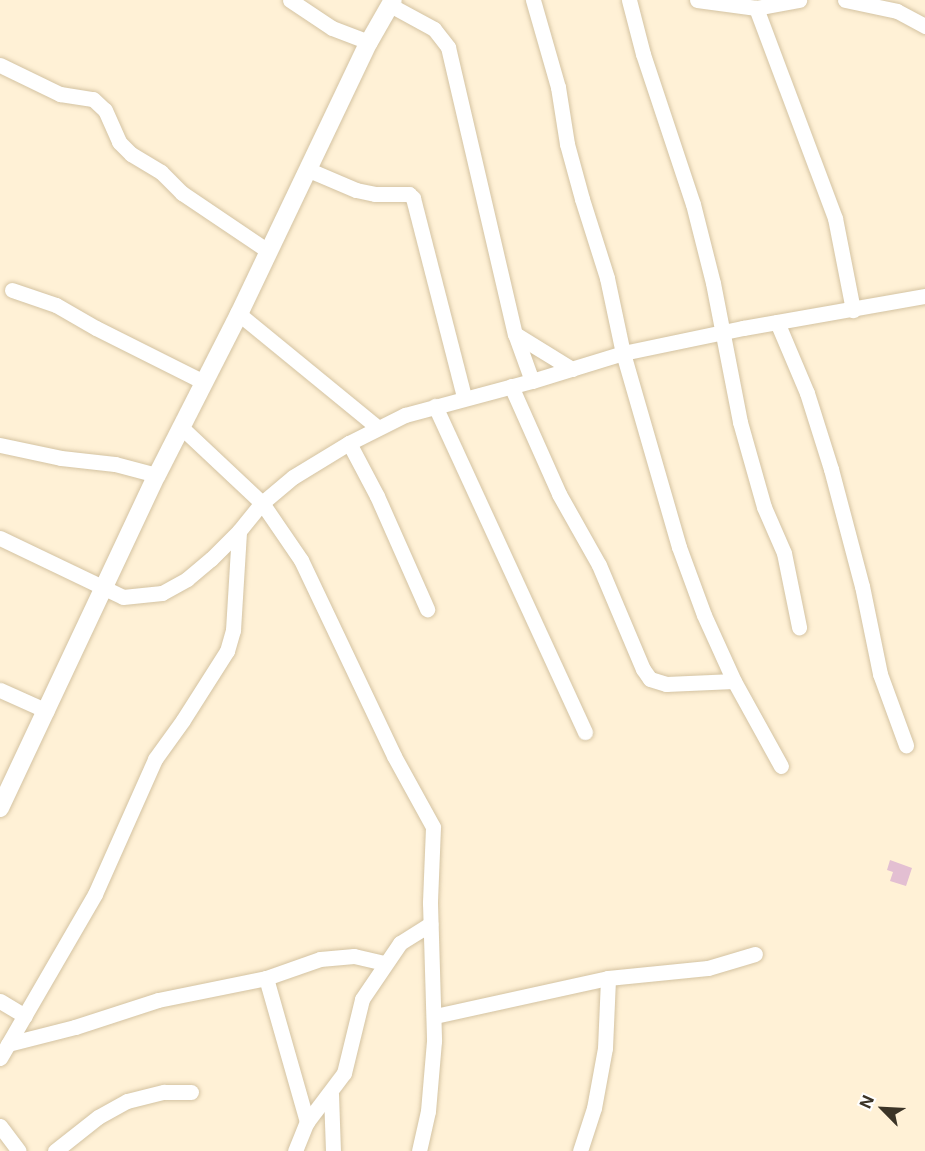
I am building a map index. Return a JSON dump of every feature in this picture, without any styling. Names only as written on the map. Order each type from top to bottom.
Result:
[{"type":"street","points":[[290,0],[332,28],[369,42]]},
{"type":"street","points":[[533,0],[558,87],[567,144],[607,278],[623,352],[679,547],[704,615],[734,681],[781,766]]},
{"type":"street","points":[[628,0],[643,54],[693,204],[752,470],[783,553],[799,627]]},
{"type":"street","points":[[697,0],[756,8],[799,0]]},
{"type":"street","points":[[845,0],[897,11],[925,26]]},
{"type":"street","points":[[0,808],[157,475],[239,314],[369,42],[391,2],[434,29],[448,47],[515,334],[532,381]]},
{"type":"street","points":[[756,8],[835,218],[853,310]]},
{"type":"street","points":[[0,65],[60,94],[93,99],[105,110],[119,142],[131,154],[160,172],[182,193],[268,250]]},
{"type":"street","points":[[309,170],[356,190],[375,194],[409,194],[413,198],[464,397]]},
{"type":"street","points":[[12,290],[56,305],[96,328],[204,382]]},
{"type":"street","points":[[0,538],[47,558],[123,597],[162,593],[187,579],[238,531],[262,503],[293,477],[349,443],[405,415],[464,397],[532,381],[623,352],[925,296]]},
{"type":"street","points":[[239,314],[377,428]]},
{"type":"street","points":[[777,322],[807,393],[831,468],[862,586],[880,674],[906,745]]},
{"type":"street","points":[[515,334],[572,369]]},
{"type":"street","points":[[511,386],[559,494],[599,565],[643,669],[650,680],[666,684],[734,681]]},
{"type":"street","points":[[435,405],[585,732]]},
{"type":"street","points":[[181,427],[262,503],[301,560],[394,756],[433,827],[431,924],[435,1016],[428,1111],[419,1151]]},
{"type":"street","points":[[349,443],[377,496],[427,609]]},
{"type":"street","points":[[0,445],[61,458],[115,464],[157,475]]},
{"type":"street","points":[[4,1051],[95,894],[155,759],[189,712],[227,651],[233,630],[238,531]]},
{"type":"street","points":[[0,690],[46,711]]},
{"type":"street","points":[[295,1151],[307,1122],[331,1094],[344,1073],[362,999],[384,963],[400,943],[431,924]]},
{"type":"street","points":[[435,1016],[608,978],[708,968],[755,954]]},
{"type":"street","points":[[4,1051],[158,1000],[266,978],[320,959],[354,957],[384,963]]},
{"type":"street","points":[[266,978],[307,1122]]},
{"type":"street","points":[[580,1151],[594,1108],[605,1048],[608,978]]},
{"type":"street","points":[[0,1001],[25,1016]]},
{"type":"street","points":[[54,1151],[98,1117],[127,1101],[164,1092],[191,1092]]},
{"type":"street","points":[[331,1094],[333,1151]]},
{"type":"street","points":[[0,1126],[19,1151]]},
{"type":"building","points":[[890,860],[912,868],[906,886],[890,881],[893,872],[887,870]]}]
